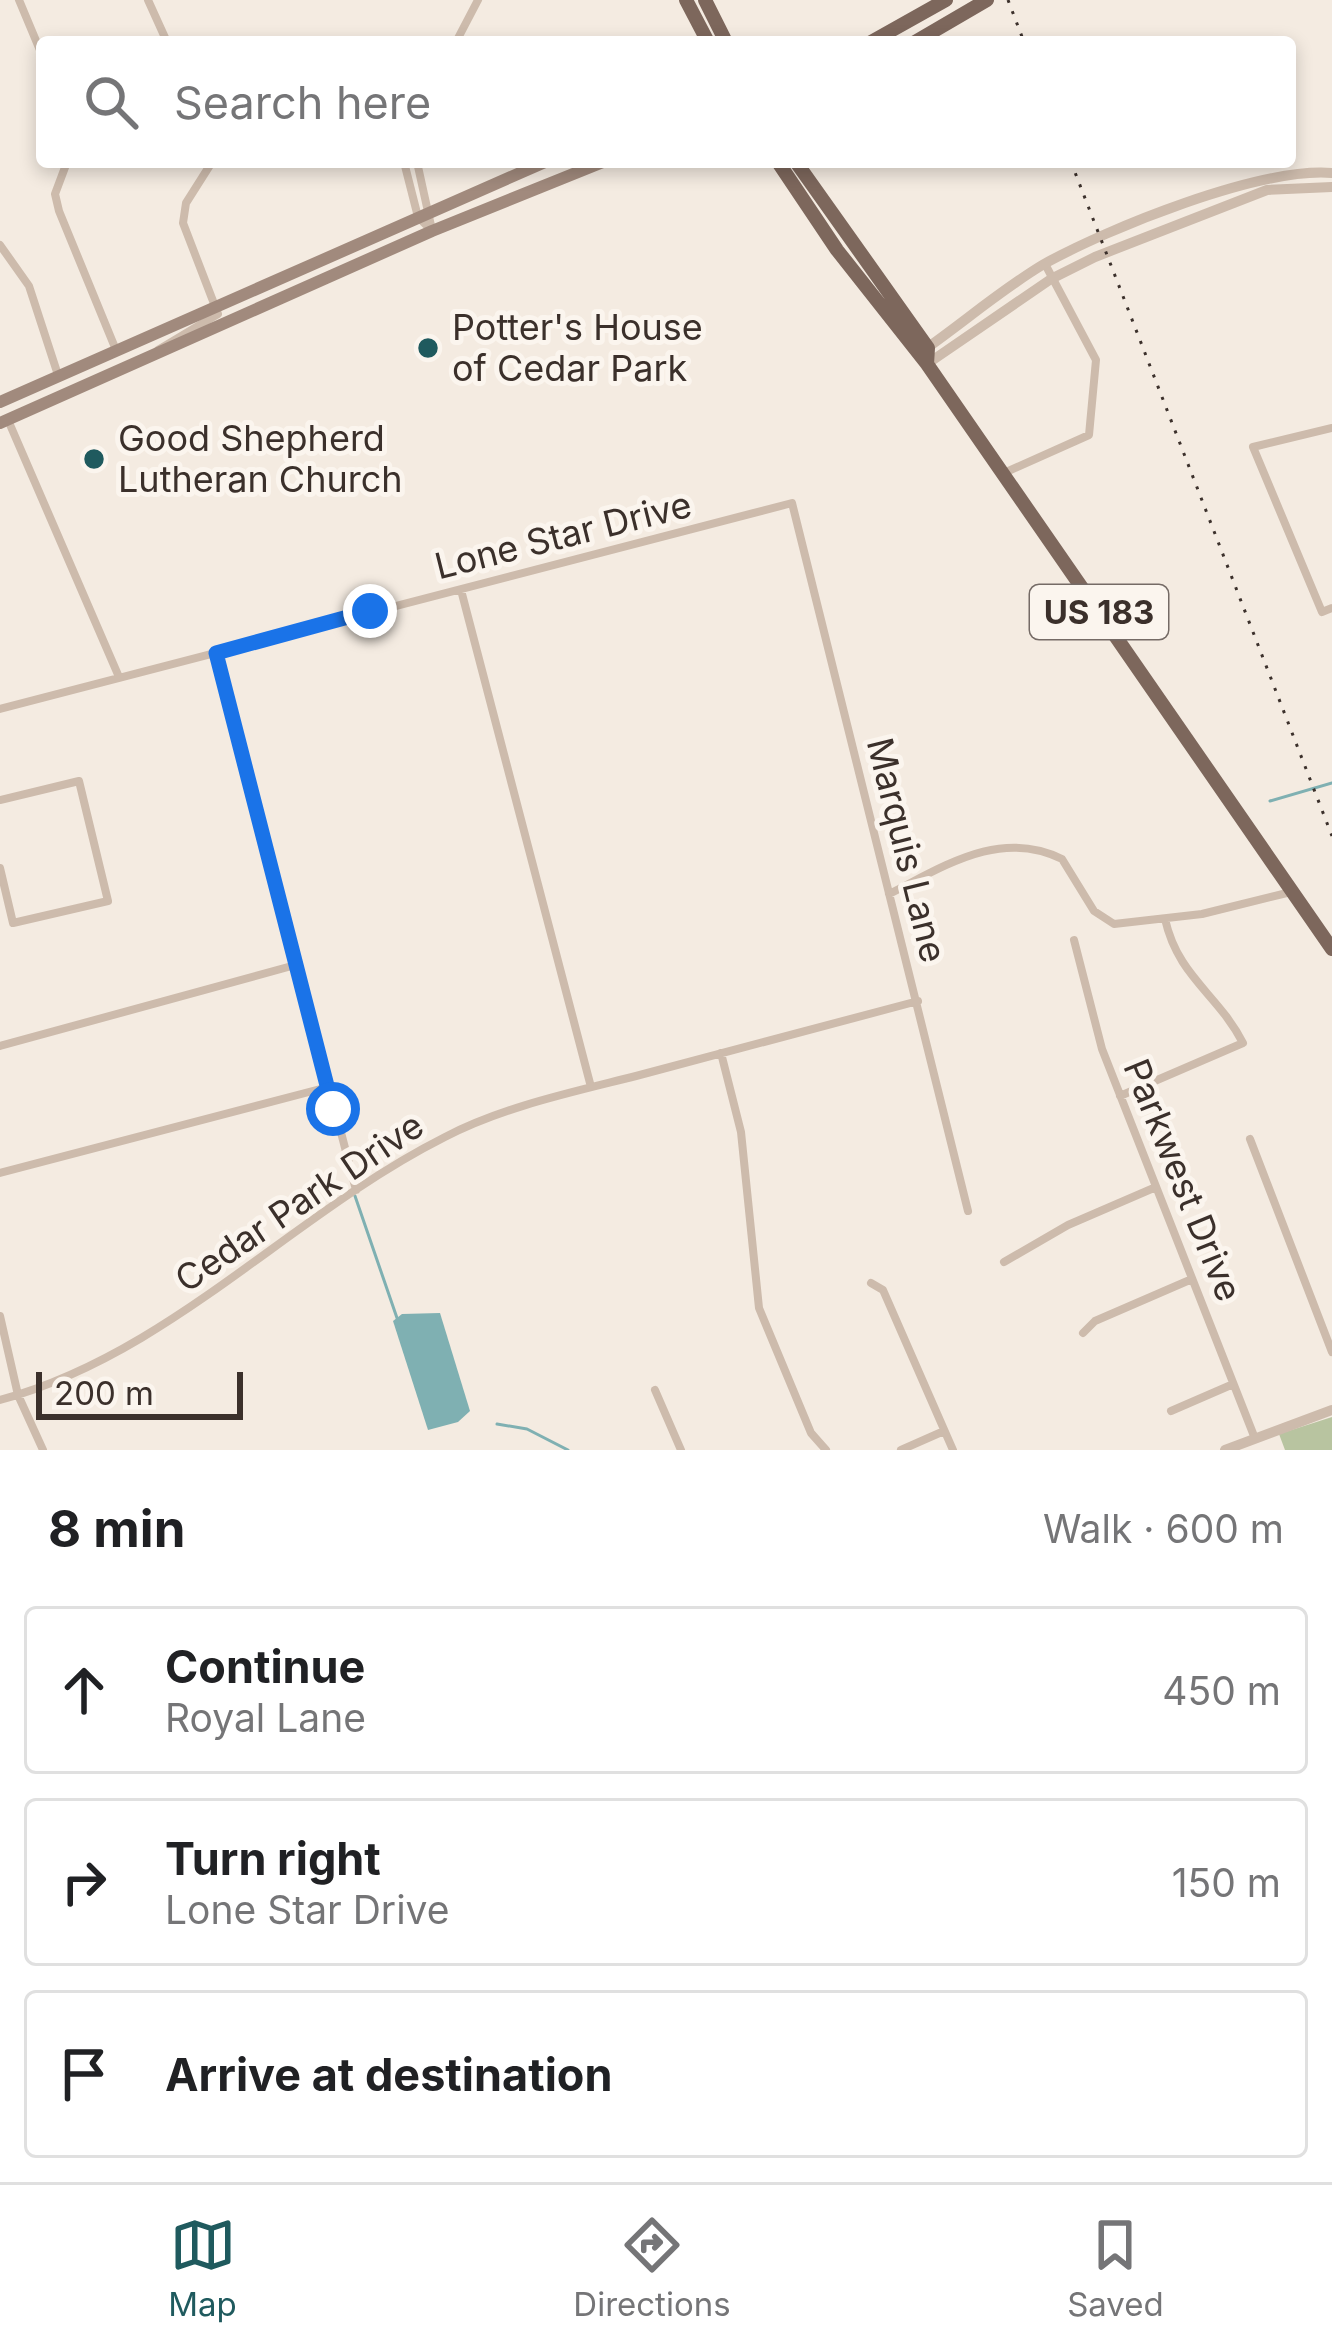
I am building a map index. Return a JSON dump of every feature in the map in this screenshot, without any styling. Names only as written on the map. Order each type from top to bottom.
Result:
[{"type":"main road","points":[[686,0],[704,36]]},
{"type":"main road","points":[[706,0],[723,36]]},
{"type":"main road","points":[[882,36],[946,0]]},
{"type":"main road","points":[[925,36],[987,0]]},
{"type":"main road","points":[[0,402],[530,168]]},
{"type":"main road","points":[[4,421],[432,231],[588,168]]},
{"type":"main road","name":"US 183","points":[[783,168],[924,356]]},
{"type":"main road","name":"US 183","points":[[800,168],[1003,474],[1332,949]]},
{"type":"main road","points":[[274,302],[275,288],[307,273],[325,256]]},
{"type":"main road","points":[[4,421],[10,406],[80,374],[86,364]]},
{"type":"street","points":[[19,0],[36,41]]},
{"type":"street","points":[[148,0],[164,36]]},
{"type":"street","points":[[459,36],[478,0]]},
{"type":"street","points":[[65,168],[55,194],[59,211],[116,350]]},
{"type":"street","points":[[156,353],[162,343],[212,321],[216,305],[183,223],[186,203],[208,168]]},
{"type":"street","points":[[406,168],[432,231]]},
{"type":"street","points":[[418,168],[424,214]]},
{"type":"street","points":[[924,356],[1045,264],[1252,182],[1287,173],[1332,173]]},
{"type":"street","points":[[924,356],[1051,278],[1267,190],[1332,188]]},
{"type":"street","points":[[0,245],[29,286],[59,376]]},
{"type":"street","points":[[1003,474],[1089,435],[1096,360],[1045,264]]},
{"type":"street","points":[[4,421],[119,677]]},
{"type":"street","points":[[1327,610],[1253,447],[1332,428]]},
{"type":"street","name":"Lone Star Drive","points":[[0,709],[792,503]]},
{"type":"street","name":"Marquis Lane","points":[[792,503],[968,1210]]},
{"type":"street","points":[[461,590],[591,1088]]},
{"type":"street","points":[[216,653],[356,1190]]},
{"type":"street","points":[[0,800],[79,781],[108,901],[14,923],[0,868]]},
{"type":"street","points":[[889,894],[966,855],[1021,848],[1062,859],[1105,921],[1123,925],[1274,900],[1293,891]]},
{"type":"street","points":[[1120,1096],[1243,1043],[1223,1009],[1177,961],[1165,919]]},
{"type":"street","name":"Parkwest Drive","points":[[1074,940],[1093,1022],[1254,1436]]},
{"type":"street","points":[[0,1046],[299,964]]},
{"type":"street","name":"Cedar Park Drive","points":[[0,1400],[64,1382],[121,1353],[356,1190],[448,1135],[591,1088],[918,1001]]},
{"type":"street","points":[[721,1053],[741,1132],[759,1308],[811,1433],[826,1450]]},
{"type":"street","points":[[0,1173],[328,1088]]},
{"type":"street","points":[[1250,1139],[1332,1352]]},
{"type":"street","points":[[1004,1262],[1068,1225],[1156,1187]]},
{"type":"street","points":[[1084,1333],[1095,1321],[1192,1279]]},
{"type":"street","points":[[871,1283],[883,1290],[952,1450]]},
{"type":"street","points":[[0,1316],[18,1395],[43,1450]]},
{"type":"street","points":[[1171,1411],[1231,1385]]},
{"type":"street","points":[[656,1390],[681,1450]]},
{"type":"street","points":[[1225,1450],[1332,1410]]},
{"type":"street","points":[[901,1450],[944,1431]]},
{"type":"green space","points":[[1332,1417],[1332,1450],[1285,1450],[1279,1434]]},
{"type":"water","points":[[440,1313],[470,1411],[458,1422],[428,1430],[393,1321],[402,1314]]},
{"type":"waterway","points":[[1270,801],[1332,783]]},
{"type":"waterway","points":[[355,1196],[397,1318]]},
{"type":"waterway","points":[[497,1424],[527,1429],[568,1450]]},
{"type":"railway","points":[[1008,0],[1022,36]]},
{"type":"railway","points":[[1073,168],[1332,836]]},
{"type":"place","name":"Potter's House of Cedar Park","points":[[428,348]]},
{"type":"place","name":"Good Shepherd Lutheran Church","points":[[94,459]]},
{"type":"route","points":[[333,1109],[216,653],[370,611]]}]
